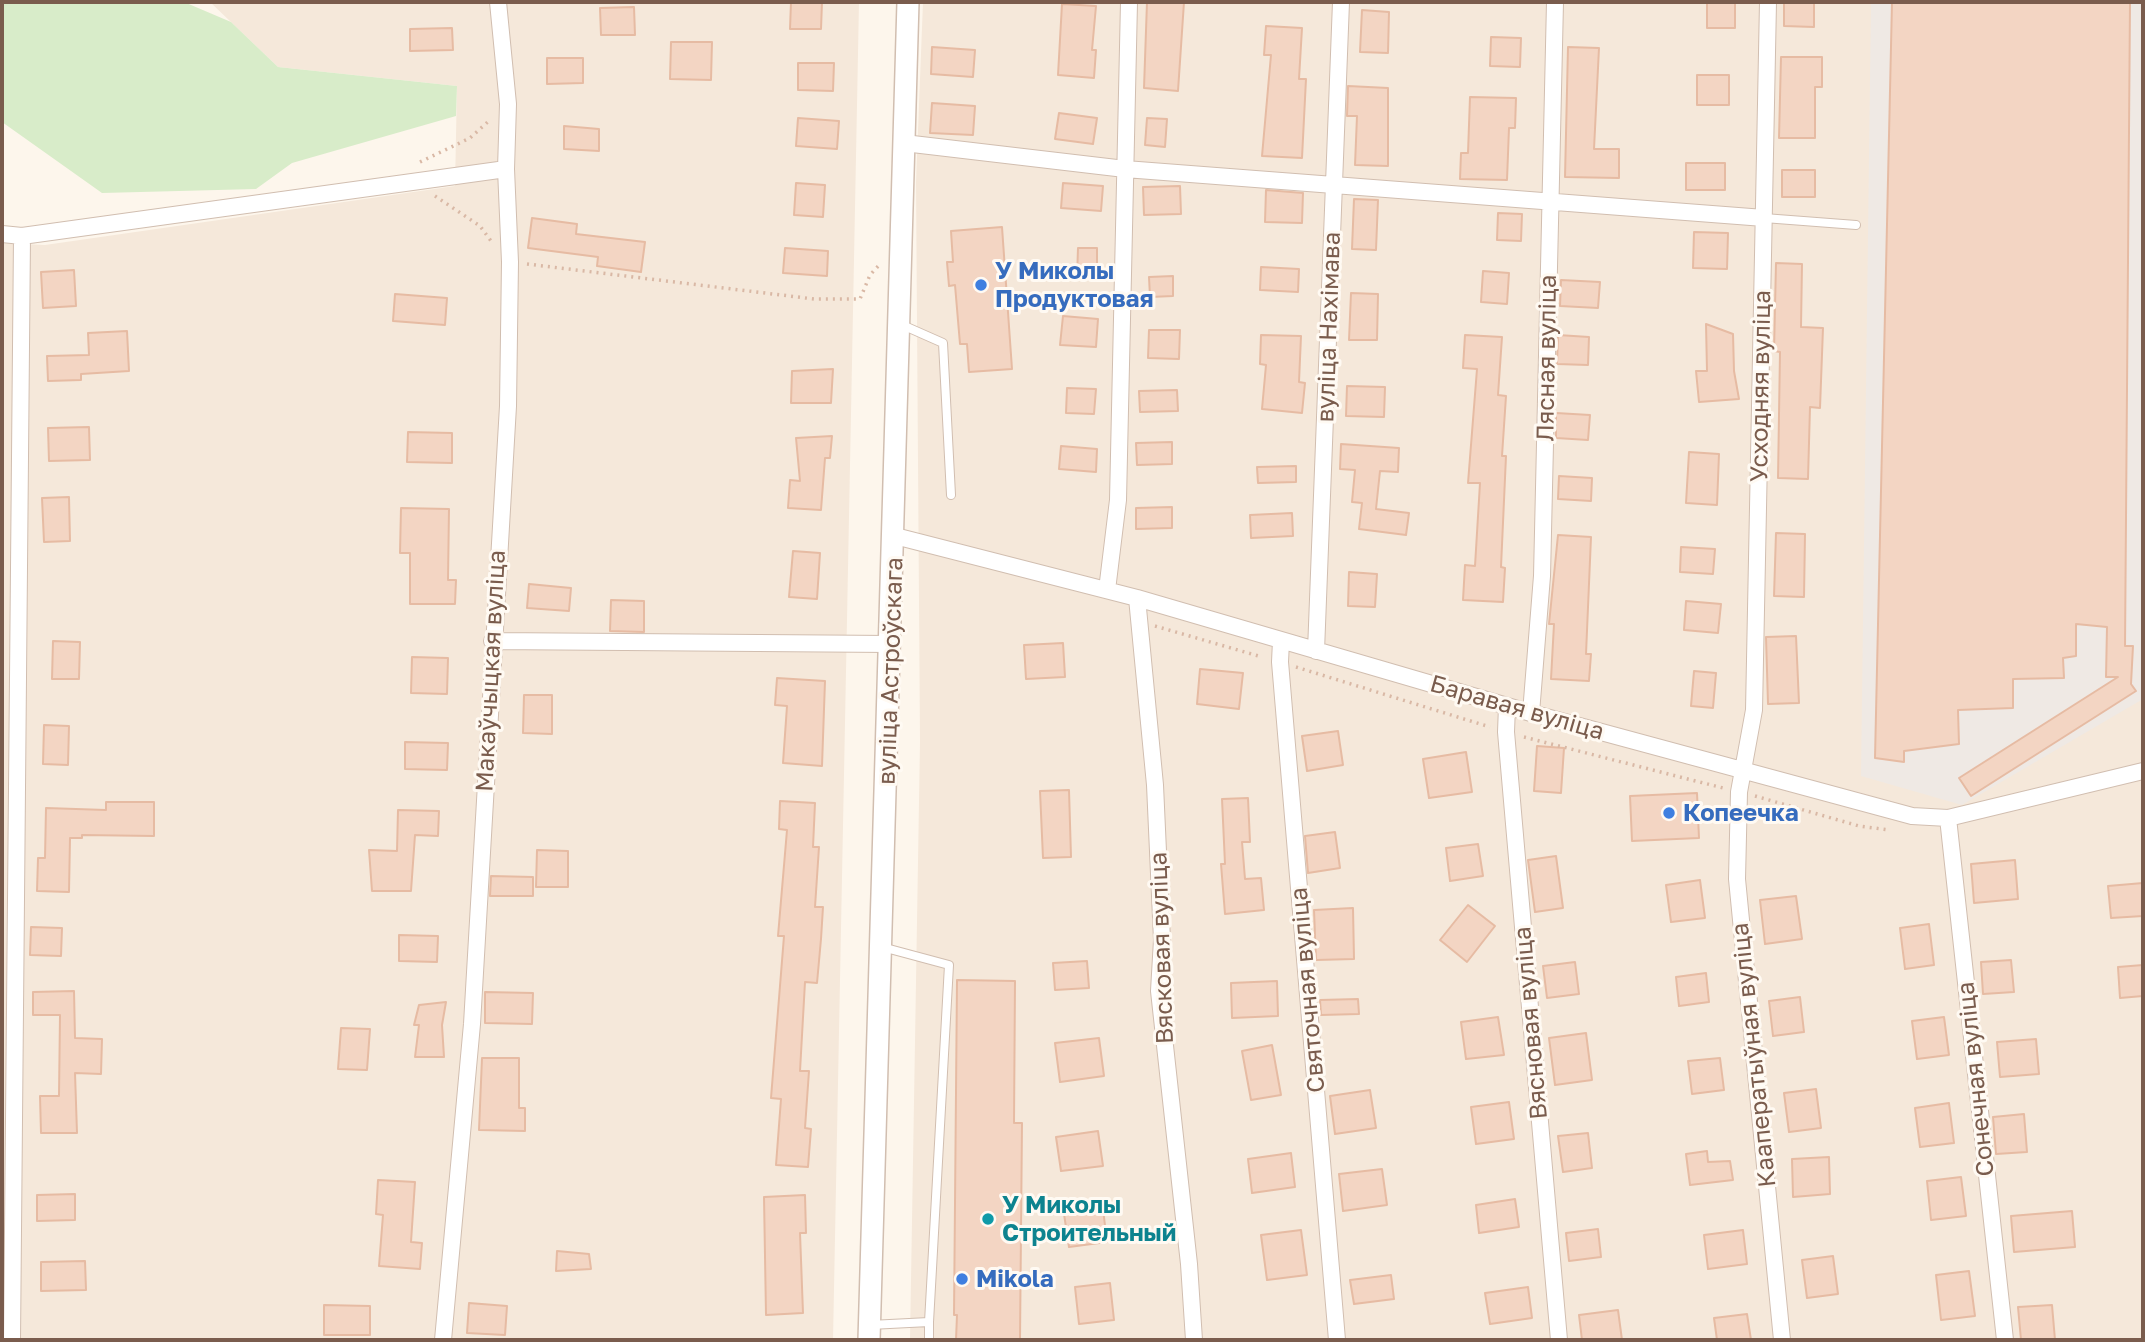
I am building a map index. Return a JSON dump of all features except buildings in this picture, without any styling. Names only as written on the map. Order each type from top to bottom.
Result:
[{"type":"street","name":"Макаўчыцкая вуліца","points":[[443,1340],[471,1024],[508,406],[508,104],[498,2]]},
{"type":"street","name":"вуліца Астроўскага","points":[[869,1333],[895,536],[908,2]]},
{"type":"street","points":[[1107,590],[1118,500],[1129,2]]},
{"type":"street","name":"вуліца Нахімава","points":[[1316,651],[1341,2]]},
{"type":"street","name":"Лясная вуліца","points":[[1531,713],[1542,576],[1555,2]]},
{"type":"street","name":"Усходняя вуліца","points":[[1742,769],[1754,710],[1768,2]]},
{"type":"street","points":[[904,143],[1125,169],[1764,218]]},
{"type":"street","points":[[2,234],[22,236],[406,174],[506,169]]},
{"type":"street","points":[[12,1340],[22,236]]},
{"type":"street","name":"Баравая вуліца","points":[[895,536],[1137,598],[1531,713],[1912,816],[1948,818],[2143,771]]},
{"type":"street","name":"Вясковая вуліца","points":[[1137,598],[1155,785],[1162,940],[1159,991],[1189,1264],[1194,1340]]},
{"type":"street","points":[[492,641],[891,644]]},
{"type":"street","name":"Святочная вуліца","points":[[1281,641],[1280,663],[1337,1340]]},
{"type":"street","name":"Вясновая вуліца","points":[[1507,706],[1506,732],[1559,1340]]},
{"type":"street","name":"Кааператыўная вуліца","points":[[1742,769],[1737,879],[1783,1340]]},
{"type":"street","name":"Сонечная вуліца","points":[[1948,818],[2005,1340]]},
{"type":"lane","points":[[1764,218],[1856,225]]},
{"type":"lane","points":[[900,324],[943,343],[950,495]]},
{"type":"lane","points":[[882,947],[949,965],[929,1340]]},
{"type":"lane","points":[[869,1333],[929,1322]]},
{"type":"path","points":[[508,104],[470,138],[406,174],[480,226],[510,262],[814,299],[860,299],[870,275],[902,241]]},
{"type":"shaded area","points":[[210,2],[859,2],[833,1340],[2,1340],[2,243],[45,245],[455,186],[457,86],[278,67]]},
{"type":"shaded area","points":[[923,2],[2143,2],[2143,1340],[910,1340],[920,742],[916,182]]},
{"type":"shaded area","points":[[1871,2],[2143,2],[2143,699],[1962,805],[1861,776]]},
{"type":"green space","points":[[2,2],[184,2],[231,22],[278,67],[457,86],[456,116],[292,163],[256,189],[102,193],[2,122]]},
{"type":"place","name":"У Миколы Продуктовая","points":[[981,285]]},
{"type":"place","name":"Копеечка","points":[[1669,813]]},
{"type":"place","name":"У Миколы Строительный","points":[[988,1219]]},
{"type":"place","name":"Mikola","points":[[962,1279]]}]
